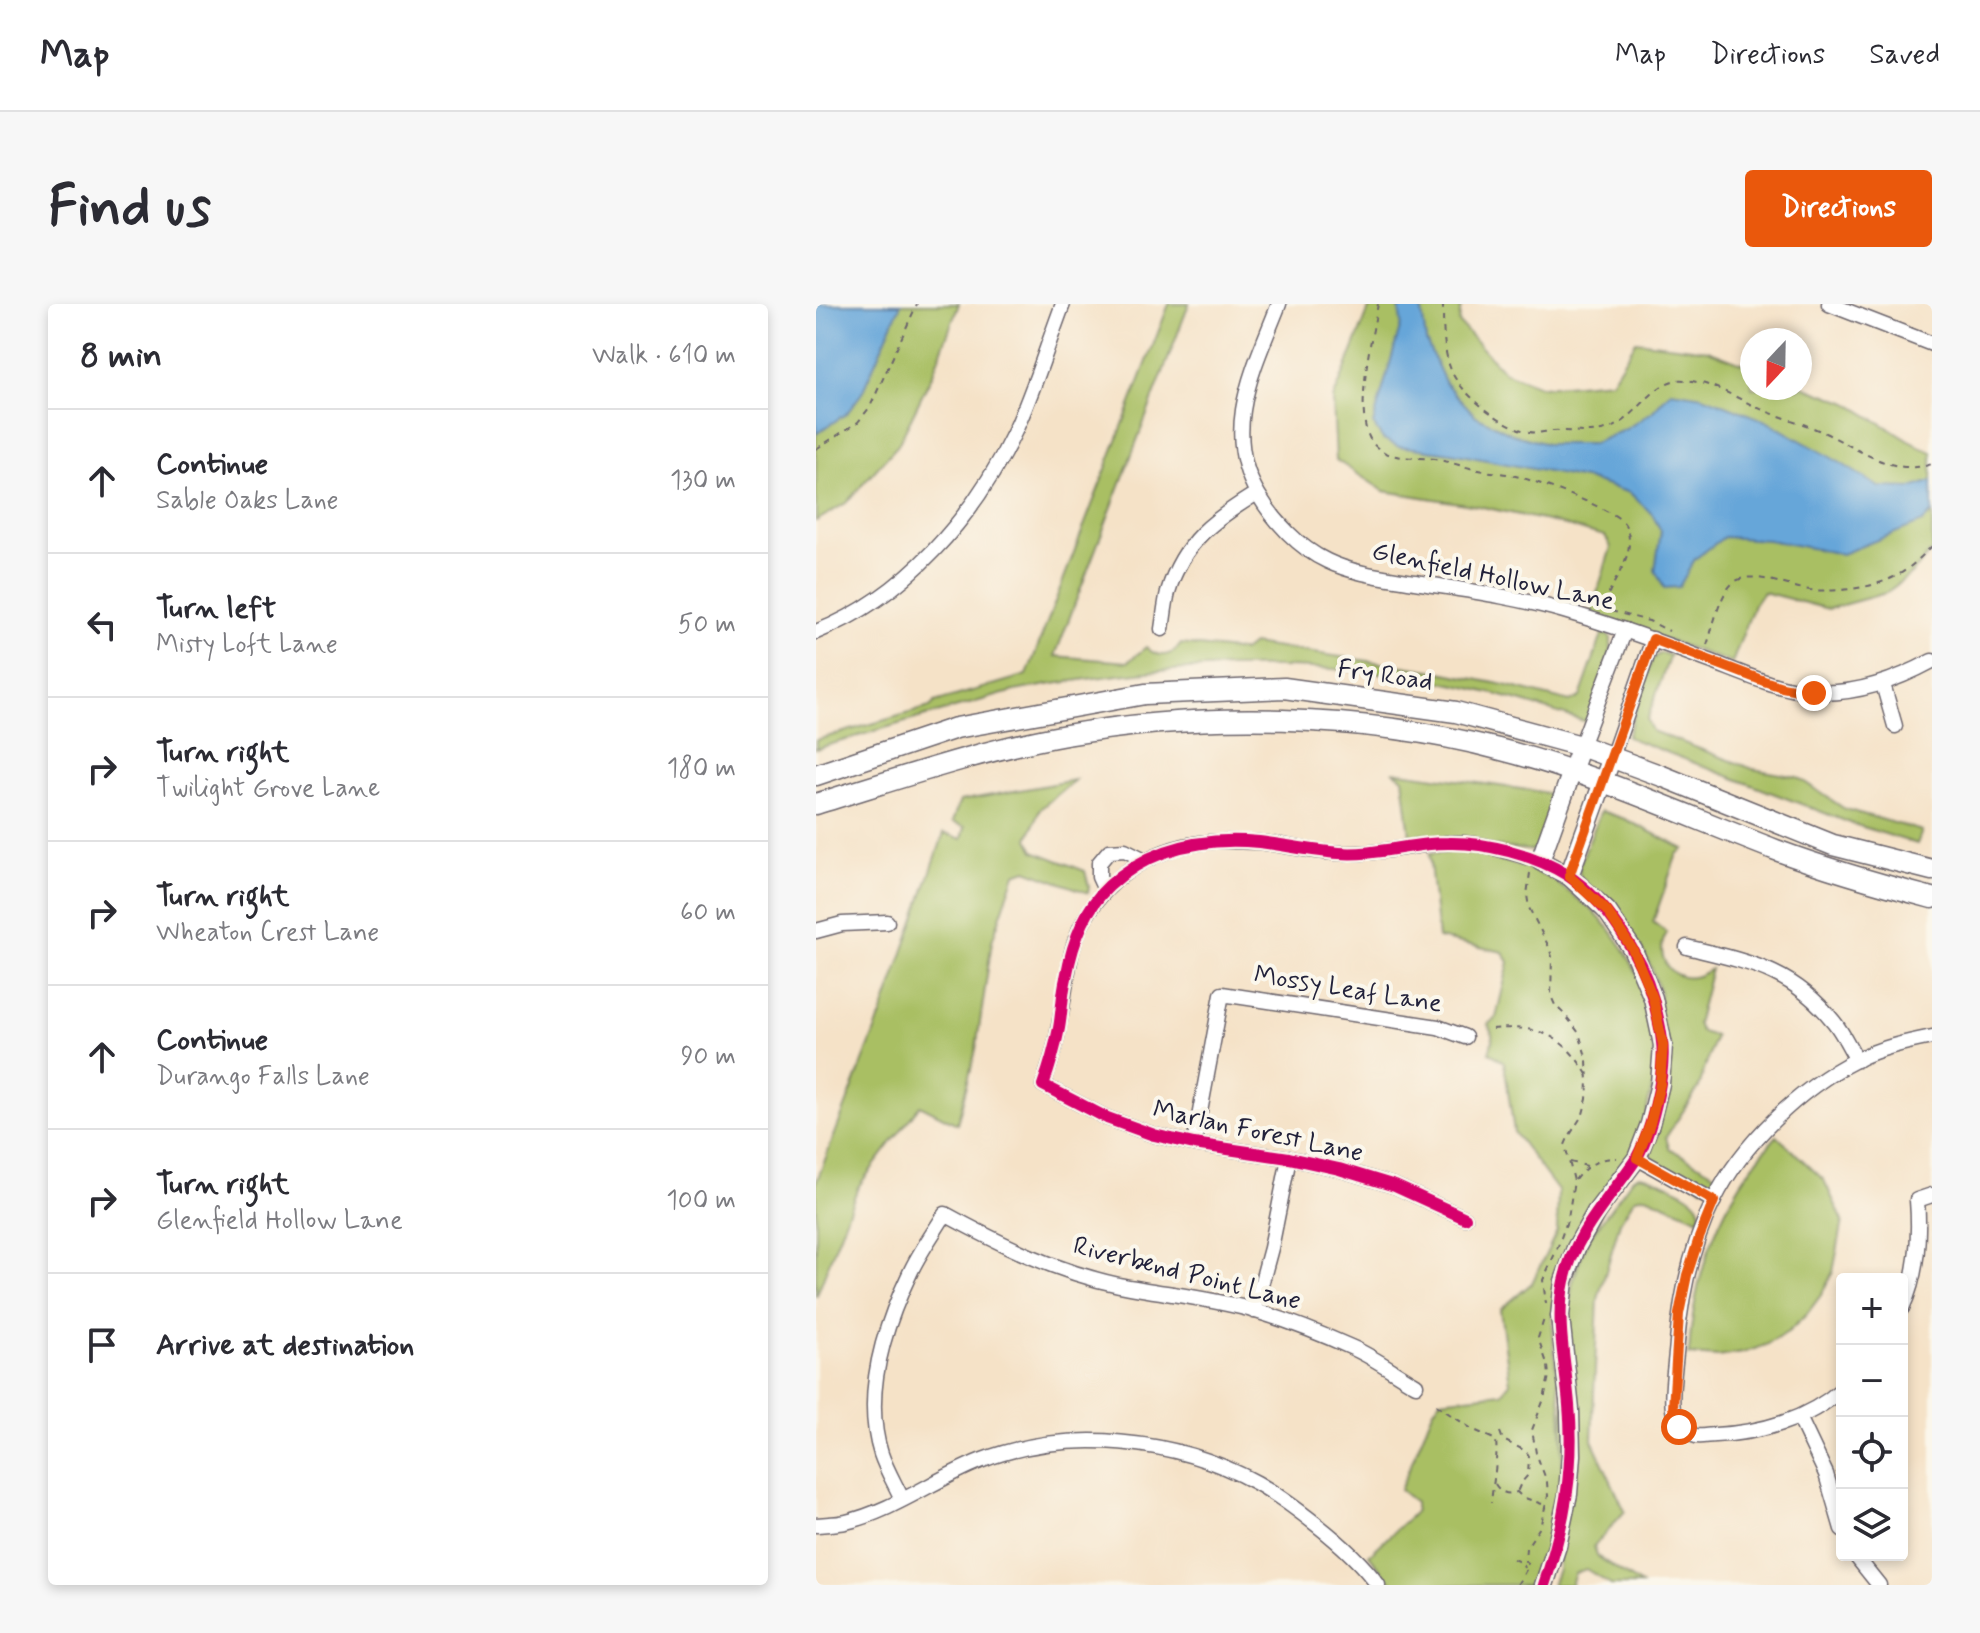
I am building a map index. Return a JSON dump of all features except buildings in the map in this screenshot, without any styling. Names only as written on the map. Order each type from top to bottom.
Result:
[{"type":"main road","name":"Fry Road","points":[[816,775],[956,728],[1145,694],[1284,688],[1456,712],[1581,746],[1833,845],[1932,870]]},
{"type":"main road","name":"Fry Road","points":[[816,804],[965,759],[1065,735],[1166,722],[1228,719],[1341,723],[1430,734],[1499,749],[1603,782],[1844,874],[1932,898]]},
{"type":"street","points":[[816,632],[862,608],[895,586],[964,515],[994,473],[1016,429],[1063,304]]},
{"type":"street","name":"Glenfield Hollow Lane","points":[[1279,304],[1246,388],[1240,425],[1245,462],[1257,493],[1278,522],[1325,561],[1354,572],[1560,610],[1800,691],[1840,692],[1883,684],[1932,661]]},
{"type":"street","points":[[1829,304],[1932,344]]},
{"type":"street","points":[[1162,629],[1168,592],[1179,566],[1195,541],[1218,517],[1257,493]]},
{"type":"street","points":[[1535,867],[1625,630]]},
{"type":"street","points":[[1569,876],[1653,639]]},
{"type":"street","points":[[1883,684],[1895,726]]},
{"type":"street","points":[[1145,860],[1125,850],[1109,851],[1099,863],[1099,877],[1105,890],[1145,860],[1185,845],[1220,841],[1259,842],[1341,853],[1447,842],[1491,847],[1535,867],[1569,876],[1607,911],[1633,950],[1653,998],[1663,1045],[1660,1084],[1650,1124],[1576,1248],[1564,1281],[1560,1316],[1570,1410],[1571,1455],[1568,1494],[1557,1546],[1544,1585]]},
{"type":"street","name":"Marlan Forest Lane","points":[[1105,890],[1086,915],[1075,944],[1053,1056],[1043,1085],[1107,1118],[1154,1135],[1339,1169],[1395,1186],[1465,1218]]},
{"type":"street","points":[[816,931],[842,924],[887,922]]},
{"type":"street","points":[[1687,947],[1752,963],[1787,979],[1835,1023],[1857,1060]]},
{"type":"street","name":"Mossy Leaf Lane","points":[[1194,1144],[1222,994],[1438,1027],[1465,1037]]},
{"type":"street","points":[[1836,1394],[1799,1417],[1766,1429],[1695,1436],[1679,1427],[1673,1408],[1679,1314],[1687,1275],[1714,1201],[1731,1171],[1770,1124],[1808,1089],[1857,1060],[1904,1042],[1932,1037]]},
{"type":"street","points":[[1254,1311],[1275,1234],[1289,1158]]},
{"type":"street","points":[[1629,1159],[1714,1201]]},
{"type":"street","points":[[1908,1289],[1917,1261],[1917,1200],[1932,1195]]},
{"type":"street","name":"Riverbend Point Lane","points":[[902,1499],[881,1455],[875,1427],[874,1398],[879,1358],[889,1322],[910,1271],[945,1214],[989,1239],[1072,1271],[1117,1284],[1254,1311],[1306,1328],[1355,1349],[1416,1385]]},
{"type":"street","points":[[1799,1417],[1826,1474],[1836,1514]]},
{"type":"street","points":[[816,1525],[845,1522],[870,1514],[980,1461],[1035,1445],[1077,1440],[1126,1442],[1167,1449],[1215,1464],[1256,1483],[1330,1535],[1366,1569],[1378,1585]]},
{"type":"street","points":[[1860,1561],[1879,1585]]},
{"type":"path","points":[[816,449],[858,422],[870,407],[917,304]]},
{"type":"path","points":[[1378,304],[1364,391],[1365,427],[1370,438],[1383,452],[1392,456],[1437,460],[1513,475],[1603,509],[1620,519],[1628,531],[1628,551],[1602,609]]},
{"type":"path","points":[[1443,304],[1451,373],[1487,410],[1528,432],[1589,433],[1605,430],[1626,420],[1667,383],[1681,379],[1735,395],[1769,412],[1824,432],[1889,464],[1917,468],[1932,464]]},
{"type":"path","points":[[1706,646],[1724,595],[1738,580],[1751,577],[1823,591],[1853,588],[1894,577],[1932,546]]},
{"type":"path","points":[[1535,867],[1527,895],[1533,919],[1552,957],[1551,996],[1571,1021],[1586,1051],[1588,1093],[1583,1114],[1565,1145],[1574,1181],[1588,1166],[1607,1158],[1629,1159]]},
{"type":"path","points":[[1492,1029],[1519,1028],[1546,1033],[1562,1045],[1588,1077]]},
{"type":"path","points":[[1569,1161],[1588,1166]]},
{"type":"path","points":[[1436,1405],[1476,1431],[1493,1437],[1497,1444],[1491,1503]]},
{"type":"path","points":[[1493,1437],[1500,1433],[1503,1440],[1528,1448]]},
{"type":"path","points":[[1497,1444],[1503,1440]]},
{"type":"path","points":[[1524,1562],[1526,1548],[1540,1527],[1548,1496],[1547,1482],[1533,1443],[1528,1448]]},
{"type":"path","points":[[1517,1492],[1528,1475],[1528,1448]]},
{"type":"path","points":[[1529,1458],[1537,1456]]},
{"type":"path","points":[[1494,1482],[1503,1492],[1517,1492]]},
{"type":"path","points":[[1517,1492],[1546,1506]]},
{"type":"path","points":[[1513,1559],[1529,1565],[1517,1585]]},
{"type":"green space","points":[[816,304],[959,304],[933,373],[898,445],[846,503],[816,521]]},
{"type":"green space","points":[[1169,304],[1189,304],[1055,656],[1128,662],[1146,647],[1165,655],[1181,644],[1243,651],[1252,644],[1430,670],[1570,702],[1580,697],[1603,632],[1611,638],[1611,651],[1587,722],[1517,700],[1423,678],[1352,670],[1212,668],[1118,675],[1019,690],[816,749],[816,740],[1027,675]]},
{"type":"green space","points":[[1371,304],[1461,304],[1459,323],[1504,372],[1542,387],[1611,381],[1636,341],[1708,350],[1740,362],[1740,400],[1812,400],[1812,390],[1848,403],[1932,452],[1932,551],[1911,574],[1886,593],[1828,609],[1763,592],[1754,605],[1732,663],[1591,613],[1611,547],[1605,536],[1478,506],[1384,491],[1336,460],[1333,400]]},
{"type":"green space","points":[[1661,653],[1670,655],[1647,720],[1652,731],[1753,769],[1797,777],[1845,809],[1922,831],[1917,844],[1853,824],[1627,737],[1652,660]]},
{"type":"green space","points":[[1393,771],[1542,792],[1560,798],[1535,851],[1428,839],[1427,833],[1410,836],[1403,778]]},
{"type":"green space","points":[[1075,780],[1040,809],[1028,839],[1034,851],[1085,871],[1088,893],[1026,870],[1015,874],[992,941],[976,1049],[957,1124],[920,1105],[858,1187],[816,1297],[816,1183],[886,1002],[944,833],[962,839],[965,827],[952,822],[960,801]]},
{"type":"green space","points":[[1601,811],[1625,819],[1684,849],[1677,854],[1653,922],[1667,933],[1662,948],[1670,970],[1684,977],[1693,977],[1711,969],[1697,1024],[1701,1032],[1715,1036],[1699,1087],[1666,1137],[1669,1148],[1721,1177],[1711,1186],[1702,1187],[1655,1163],[1649,1151],[1660,993],[1640,945],[1580,879],[1579,866]]},
{"type":"green space","points":[[1453,852],[1481,855],[1528,868],[1553,880],[1591,909],[1609,928],[1637,973],[1652,1023],[1654,1078],[1643,1127],[1552,1316],[1563,1455],[1556,1520],[1536,1585],[1394,1585],[1369,1555],[1415,1512],[1415,1502],[1400,1490],[1440,1400],[1502,1393],[1510,1383],[1500,1310],[1532,1283],[1557,1231],[1558,1191],[1514,1132],[1504,1062],[1489,1052],[1492,1038],[1488,1024],[1496,1018],[1509,962],[1503,952],[1438,938],[1429,854]]},
{"type":"green space","points":[[1777,1136],[1824,1180],[1843,1221],[1833,1272],[1806,1315],[1788,1332],[1766,1345],[1718,1357],[1689,1355],[1697,1295],[1714,1238],[1740,1184]]},
{"type":"green space","points":[[1639,1175],[1681,1191],[1696,1201],[1701,1212],[1699,1219],[1646,1196],[1635,1198],[1620,1222],[1598,1299],[1592,1440],[1625,1511],[1594,1546],[1597,1556],[1641,1585],[1611,1585],[1586,1569],[1575,1573],[1571,1585],[1552,1585],[1558,1569],[1567,1327],[1572,1284],[1590,1237],[1633,1178]]},
{"type":"water","points":[[816,304],[901,304],[862,393],[847,413],[816,434]]},
{"type":"water","points":[[1399,304],[1421,304],[1426,341],[1446,384],[1476,416],[1512,434],[1547,444],[1592,444],[1626,429],[1652,412],[1671,391],[1703,396],[1766,421],[1879,487],[1912,488],[1932,481],[1932,513],[1923,522],[1842,554],[1768,540],[1724,537],[1695,559],[1679,587],[1664,588],[1655,570],[1661,531],[1652,514],[1630,493],[1589,480],[1398,446],[1383,439],[1373,424],[1401,324]]},
{"type":"cycle path","points":[[1465,1218],[1395,1186],[1339,1169],[1154,1135],[1107,1118],[1043,1085],[1060,1022],[1072,953],[1080,928],[1100,895],[1142,862],[1179,848],[1218,841],[1259,842],[1353,853],[1463,843],[1510,851],[1540,861],[1567,875],[1595,899],[1631,947],[1647,982],[1659,1020],[1662,1070],[1651,1121],[1640,1151],[1584,1233],[1564,1281],[1561,1327],[1569,1405],[1569,1474],[1562,1519],[1544,1585]]},
{"type":"route","points":[[1679,1427],[1673,1408],[1679,1314],[1687,1275],[1714,1201],[1637,1158],[1660,1084],[1663,1045],[1653,998],[1633,950],[1607,911],[1569,876],[1653,639],[1764,681],[1814,693]]}]
